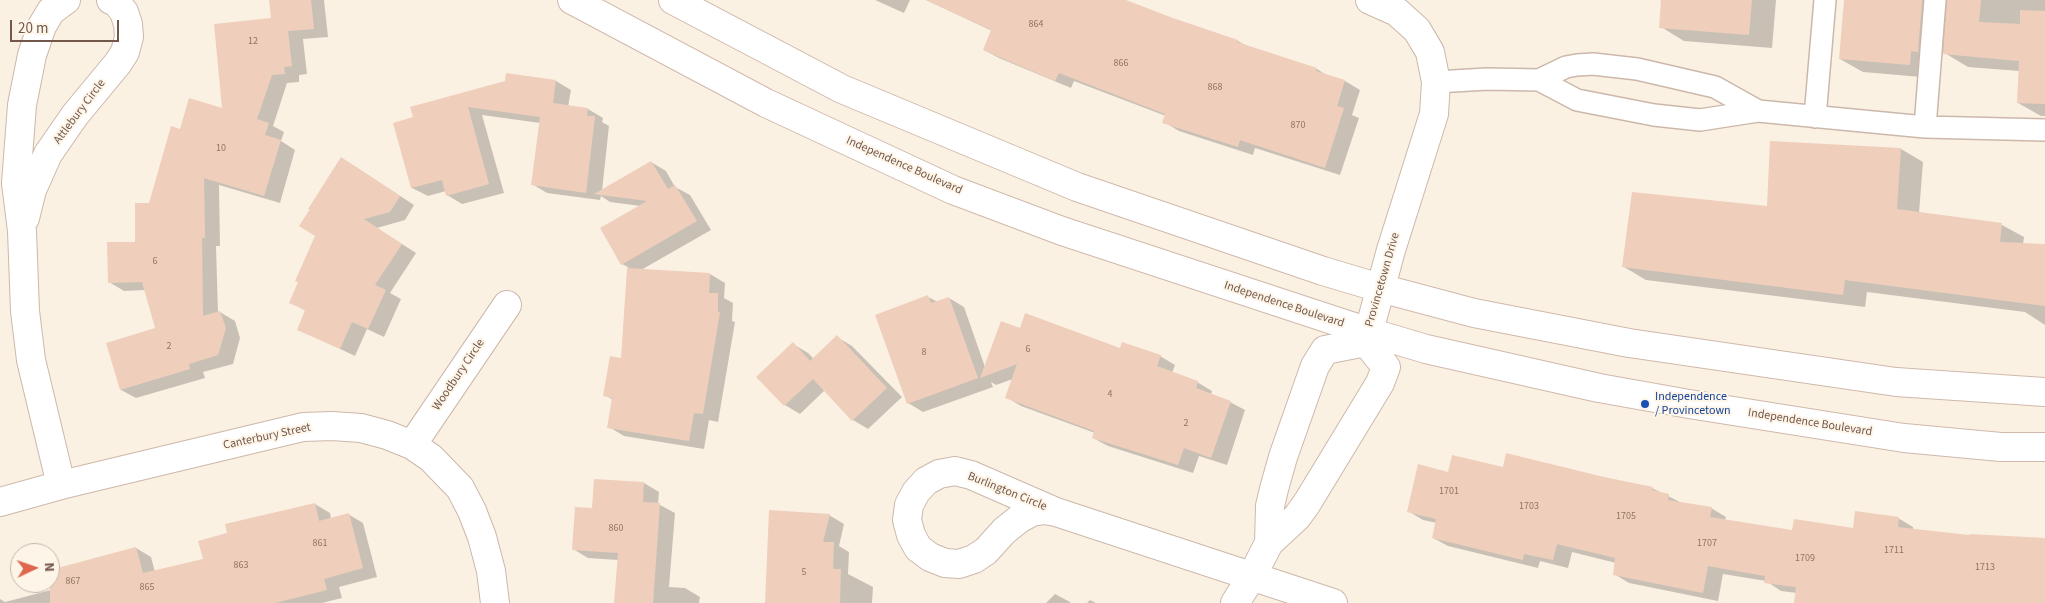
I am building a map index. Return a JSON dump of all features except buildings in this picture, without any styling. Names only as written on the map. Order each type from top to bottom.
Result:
[{"type":"street","name":"Attlebury Circle","points":[[61,485],[31,360],[25,311],[22,231],[16,183],[22,105],[32,55],[42,26],[50,11],[66,0]]},
{"type":"street","name":"Attlebury Circle","points":[[22,231],[32,190],[48,154],[75,115],[125,52],[129,37],[128,24],[124,12],[112,0]]},
{"type":"street","name":"Independence Boulevard","points":[[572,0],[766,103],[953,190],[1062,231],[1367,337],[1599,388],[1689,404],[1904,438],[2001,446],[2045,447]]},
{"type":"street","points":[[672,0],[842,89],[1077,187],[1380,288],[1474,313],[1639,344],[1896,382],[2045,392]]},
{"type":"street","name":"Provincetown Drive","points":[[1234,603],[1252,576],[1269,543],[1297,517],[1307,503],[1380,382],[1386,367],[1367,337],[1380,288],[1434,114],[1436,82],[1430,52],[1417,30],[1397,12],[1370,0]]},
{"type":"street","name":"Woodbury Circle","points":[[412,445],[507,305]]},
{"type":"street","points":[[1269,543],[1270,506],[1274,488],[1283,456],[1315,366],[1325,350],[1367,337]]},
{"type":"street","name":"Canterbury Street","points":[[0,502],[61,485],[303,427],[361,428],[387,435],[412,445],[431,458],[460,488],[472,511],[482,537],[491,571],[495,603]]},
{"type":"street","name":"Burlington Circle","points":[[1056,512],[1044,510],[1032,512],[1004,531],[986,551],[974,559],[959,564],[944,563],[930,558],[918,548],[911,535],[907,520],[909,505],[916,492],[926,481],[939,474],[955,471],[971,475],[1056,512],[1333,603]]},
{"type":"lane","points":[[1815,117],[1825,0]]},
{"type":"lane","points":[[1925,127],[1936,0]]},
{"type":"lane","points":[[1539,80],[1566,67],[1577,65],[1600,65],[1637,69],[1715,87],[1758,112]]},
{"type":"lane","points":[[1436,82],[1487,79],[1539,80],[1577,100],[1654,115],[1700,120],[1758,112],[1925,127],[2045,130]]},
{"type":"place","name":"Independence / Provincetown","points":[[1645,404]]}]
